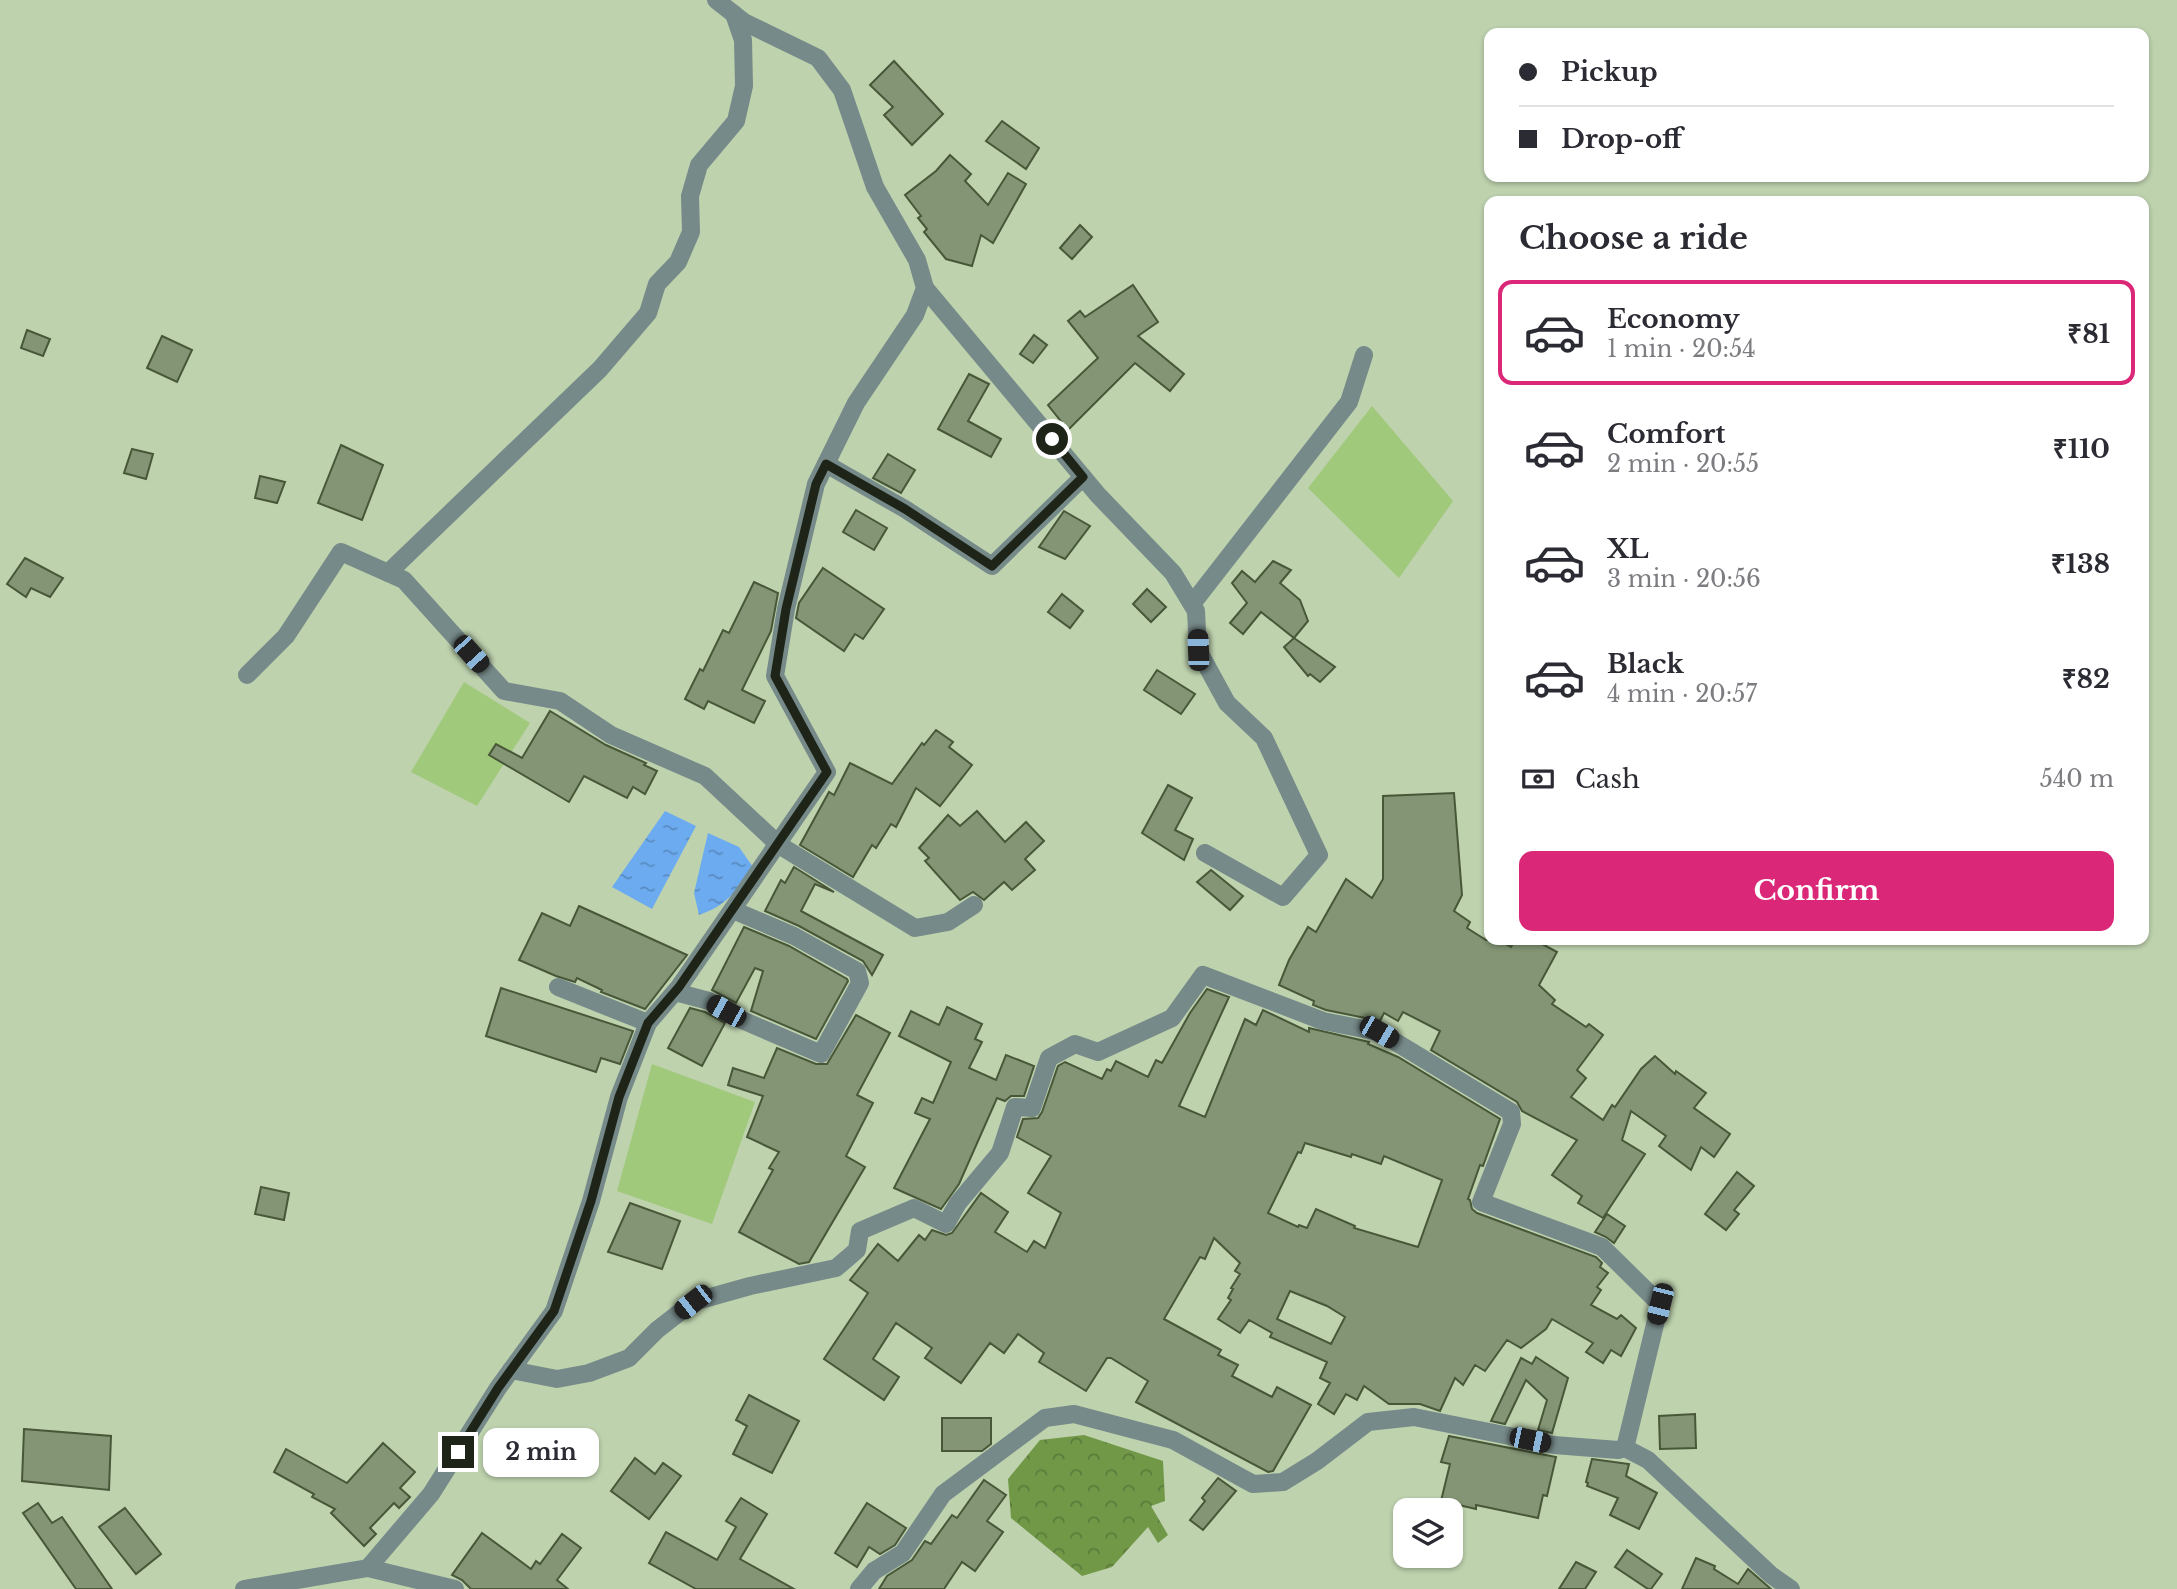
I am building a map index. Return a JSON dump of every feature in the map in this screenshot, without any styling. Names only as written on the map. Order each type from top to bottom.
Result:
[{"type":"street","points":[[716,0],[744,22],[818,58],[842,90],[875,187],[917,260],[925,288],[1083,477],[1173,573],[1196,611],[1198,650],[1227,702],[1264,738],[1319,855],[1283,897],[1205,853]]},
{"type":"street","points":[[388,573],[600,369],[648,313],[657,284],[678,262],[691,232],[690,196],[699,164],[736,121],[744,86],[743,40],[734,14]]},
{"type":"street","points":[[368,1568],[431,1494],[511,1370],[554,1311],[591,1201],[619,1097],[648,1023],[675,992],[827,772],[775,676],[786,609],[816,484],[856,403],[915,315],[925,288]]},
{"type":"street","points":[[1192,604],[1349,402],[1364,355]]},
{"type":"street","points":[[826,464],[905,509],[992,566],[1083,477]]},
{"type":"street","points":[[247,675],[286,636],[341,552],[404,580],[504,691],[560,701],[611,735],[705,776],[779,845],[915,928],[948,922],[974,905]]},
{"type":"street","points":[[675,992],[709,1001],[743,1020],[821,1055],[860,983],[857,971],[794,936],[733,910]]},
{"type":"street","points":[[511,1370],[557,1379],[589,1373],[629,1358],[657,1330],[693,1302],[750,1286],[836,1268],[858,1250],[860,1231],[914,1208],[946,1224],[958,1203],[1000,1153],[1015,1107],[1032,1108],[1049,1058],[1075,1044],[1098,1052],[1172,1018],[1203,975],[1323,1021],[1379,1032],[1511,1112],[1512,1124],[1481,1202],[1602,1247],[1660,1304],[1625,1448]]},
{"type":"street","points":[[558,987],[648,1023]]},
{"type":"street","points":[[859,1589],[874,1571],[903,1553],[943,1494],[1045,1418],[1074,1414],[1173,1440],[1253,1484],[1283,1482],[1317,1461],[1368,1422],[1403,1418],[1414,1417],[1554,1445],[1618,1450],[1625,1448],[1648,1460],[1771,1575],[1791,1589]]},
{"type":"street","points":[[244,1589],[368,1568],[455,1589]]},
{"type":"green space","points":[[1372,406],[1453,501],[1399,578],[1308,488]]},
{"type":"green space","points":[[464,682],[530,723],[477,806],[411,772]]},
{"type":"green space","points":[[652,1064],[755,1102],[712,1224],[617,1191]]},
{"type":"green space","points":[[1084,1435],[1163,1461],[1165,1501],[1151,1506],[1168,1535],[1158,1543],[1148,1527],[1112,1567],[1082,1576],[1011,1518],[1008,1479],[1040,1440]]},
{"type":"water","points":[[665,811],[696,826],[652,909],[612,887]]},
{"type":"water","points":[[708,833],[739,847],[753,867],[724,902],[699,915],[694,893]]},
{"type":"building","points":[[894,61],[943,114],[912,145],[884,115],[893,107],[870,85]]},
{"type":"building","points":[[1002,121],[1039,148],[1026,169],[986,141]]},
{"type":"building","points":[[950,155],[971,174],[965,181],[988,205],[1008,173],[1026,184],[993,243],[981,235],[972,266],[946,259],[924,232],[927,229],[918,218],[921,216],[905,195],[936,171]]},
{"type":"building","points":[[1080,225],[1092,237],[1072,259],[1060,248]]},
{"type":"building","points":[[1133,285],[1158,322],[1138,336],[1184,374],[1170,391],[1135,363],[1068,430],[1048,405],[1098,358],[1068,321],[1080,311],[1085,317]]},
{"type":"building","points":[[27,330],[50,339],[43,356],[21,348]]},
{"type":"building","points":[[1034,335],[1047,345],[1033,363],[1020,354]]},
{"type":"building","points":[[162,336],[192,350],[177,382],[147,368]]},
{"type":"building","points":[[969,374],[989,384],[968,421],[1001,439],[991,457],[938,429]]},
{"type":"building","points":[[341,445],[383,465],[362,520],[318,503]]},
{"type":"building","points":[[132,449],[153,454],[146,479],[124,473]]},
{"type":"building","points":[[888,454],[915,470],[901,493],[873,478]]},
{"type":"building","points":[[260,476],[285,482],[277,503],[255,498]]},
{"type":"building","points":[[856,510],[887,528],[874,550],[843,532]]},
{"type":"building","points":[[1064,511],[1090,526],[1065,559],[1039,547]]},
{"type":"building","points":[[25,558],[63,578],[50,597],[31,588],[26,597],[7,584]]},
{"type":"building","points":[[1273,561],[1291,570],[1280,583],[1300,600],[1308,621],[1294,638],[1261,612],[1243,634],[1230,623],[1247,603],[1232,583],[1242,571],[1255,582]]},
{"type":"building","points":[[823,568],[884,609],[863,639],[855,634],[844,651],[796,618],[799,603]]},
{"type":"building","points":[[754,582],[778,593],[771,631],[742,690],[765,701],[754,723],[708,701],[704,709],[685,699],[700,669],[703,671],[723,630],[729,633]]},
{"type":"building","points":[[1147,589],[1166,607],[1151,622],[1133,604]]},
{"type":"building","points":[[1062,594],[1083,611],[1070,628],[1048,612]]},
{"type":"building","points":[[1294,638],[1335,667],[1320,682],[1310,674],[1308,676],[1284,647]]},
{"type":"building","points":[[1157,670],[1195,694],[1181,714],[1144,690]]},
{"type":"building","points":[[550,711],[606,745],[646,763],[644,765],[657,771],[645,794],[633,787],[627,798],[584,776],[569,802],[489,755],[496,744],[522,758]]},
{"type":"building","points":[[936,730],[953,742],[949,747],[972,765],[940,806],[916,788],[896,827],[891,824],[876,848],[872,845],[853,877],[800,845],[829,792],[834,795],[850,763],[892,784],[922,743],[924,745]]},
{"type":"building","points":[[1168,785],[1192,798],[1175,830],[1193,839],[1184,860],[1142,833]]},
{"type":"building","points":[[1454,793],[1462,895],[1454,911],[1470,922],[1467,928],[1484,939],[1484,945],[1544,945],[1557,952],[1539,985],[1555,1000],[1552,1004],[1586,1027],[1589,1024],[1603,1035],[1577,1070],[1586,1078],[1571,1097],[1603,1120],[1641,1069],[1655,1056],[1675,1074],[1676,1071],[1706,1093],[1694,1108],[1730,1134],[1714,1157],[1701,1147],[1691,1170],[1659,1146],[1666,1136],[1631,1111],[1622,1140],[1645,1154],[1603,1218],[1578,1203],[1582,1196],[1552,1175],[1577,1140],[1522,1111],[1517,1102],[1431,1050],[1440,1031],[1403,1012],[1398,1021],[1384,1013],[1380,1021],[1326,1010],[1313,1005],[1314,1001],[1279,985],[1289,960],[1308,927],[1316,932],[1346,879],[1372,898],[1383,879],[1383,796]]},
{"type":"building","points":[[977,811],[1005,842],[1026,822],[1044,841],[1025,859],[1035,870],[1012,890],[1004,882],[984,900],[973,892],[960,900],[925,861],[929,858],[919,848],[948,815],[960,826]]},
{"type":"building","points":[[794,867],[834,892],[815,884],[801,911],[883,955],[872,975],[863,961],[765,911],[781,880],[785,883]]},
{"type":"building","points":[[1211,870],[1243,896],[1230,910],[1197,882]]},
{"type":"building","points":[[579,906],[687,955],[645,1009],[601,992],[602,990],[577,978],[575,982],[519,960],[542,913],[570,926]]},
{"type":"building","points":[[744,927],[789,946],[847,979],[816,1039],[751,1011],[763,971],[755,968],[736,1003],[712,990]]},
{"type":"building","points":[[501,988],[633,1031],[620,1064],[601,1058],[596,1072],[486,1036]]},
{"type":"building","points":[[1207,989],[1229,997],[1179,1106],[1205,1117],[1245,1019],[1256,1025],[1263,1010],[1309,1032],[1309,1028],[1369,1042],[1368,1044],[1398,1057],[1500,1119],[1468,1199],[1472,1209],[1596,1257],[1602,1263],[1600,1267],[1608,1273],[1597,1287],[1601,1290],[1591,1305],[1617,1319],[1621,1315],[1636,1328],[1621,1356],[1611,1350],[1603,1363],[1586,1352],[1593,1343],[1552,1319],[1546,1329],[1521,1348],[1507,1340],[1485,1371],[1475,1365],[1463,1385],[1455,1378],[1440,1411],[1420,1404],[1389,1404],[1364,1386],[1357,1400],[1346,1394],[1334,1414],[1318,1404],[1330,1383],[1320,1378],[1327,1362],[1270,1337],[1272,1333],[1249,1320],[1240,1333],[1218,1319],[1231,1300],[1228,1298],[1240,1274],[1235,1271],[1240,1263],[1214,1238],[1205,1259],[1200,1257],[1164,1319],[1221,1350],[1218,1355],[1238,1365],[1232,1376],[1272,1397],[1277,1387],[1311,1405],[1273,1471],[1268,1472],[1136,1402],[1148,1381],[1111,1358],[1107,1358],[1086,1391],[1039,1362],[1044,1353],[1018,1334],[1004,1353],[990,1343],[961,1383],[925,1358],[932,1348],[896,1323],[873,1359],[899,1377],[884,1400],[824,1359],[868,1293],[850,1280],[878,1244],[898,1261],[919,1235],[925,1240],[932,1230],[946,1235],[952,1233],[981,1193],[1008,1212],[995,1232],[1027,1252],[1034,1241],[1045,1248],[1061,1213],[1028,1193],[1051,1156],[1017,1137],[1023,1119],[1038,1118],[1058,1066],[1065,1062],[1102,1079],[1107,1069],[1111,1071],[1116,1061],[1148,1077],[1156,1060],[1162,1063]],"holes":[[[1305,1143],[1381,1164],[1384,1156],[1442,1180],[1418,1247],[1354,1228],[1355,1226],[1316,1209],[1307,1228],[1298,1227],[1268,1213]],[[1290,1291],[1327,1306],[1345,1317],[1331,1344],[1277,1319]]]},
{"type":"building","points":[[947,1007],[982,1024],[975,1039],[982,1042],[969,1068],[996,1080],[1006,1055],[1034,1066],[1024,1096],[1011,1096],[1005,1101],[997,1098],[959,1184],[941,1209],[894,1188],[930,1119],[915,1113],[922,1098],[933,1103],[951,1062],[899,1036],[911,1011],[939,1025]]},
{"type":"building","points":[[690,1008],[705,1012],[725,1023],[702,1066],[668,1048]]},
{"type":"building","points":[[856,1015],[890,1033],[857,1095],[873,1103],[846,1156],[865,1167],[809,1262],[799,1264],[739,1232],[773,1170],[769,1168],[779,1152],[747,1137],[763,1096],[728,1085],[733,1068],[764,1078],[777,1048],[816,1064],[827,1064]]},
{"type":"building","points":[[1737,1172],[1754,1186],[1734,1210],[1739,1214],[1726,1230],[1705,1214]]},
{"type":"building","points":[[261,1187],[289,1193],[284,1220],[255,1214]]},
{"type":"building","points":[[630,1203],[680,1221],[662,1269],[608,1252]]},
{"type":"building","points":[[1607,1214],[1625,1226],[1614,1243],[1595,1232]]},
{"type":"building","points":[[1536,1357],[1568,1378],[1552,1433],[1538,1430],[1547,1400],[1526,1380],[1505,1424],[1491,1421],[1521,1358],[1532,1364]]},
{"type":"building","points":[[749,1395],[799,1421],[772,1473],[733,1454],[747,1426],[736,1420]]},
{"type":"building","points":[[1695,1414],[1696,1448],[1660,1449],[1659,1416]]},
{"type":"building","points":[[942,1418],[991,1418],[991,1444],[982,1451],[942,1451]]},
{"type":"building","points":[[24,1429],[111,1436],[109,1490],[22,1481]]},
{"type":"building","points":[[1449,1436],[1556,1457],[1547,1496],[1543,1495],[1538,1518],[1476,1505],[1476,1509],[1463,1506],[1463,1498],[1442,1498],[1450,1464],[1441,1462]]},
{"type":"building","points":[[383,1443],[415,1472],[400,1488],[410,1497],[399,1508],[394,1503],[370,1528],[376,1534],[364,1546],[331,1513],[335,1509],[274,1472],[286,1449],[347,1483]]},
{"type":"building","points":[[635,1458],[655,1474],[663,1463],[681,1476],[649,1519],[611,1491]]},
{"type":"building","points":[[1592,1459],[1629,1464],[1626,1476],[1657,1493],[1639,1529],[1610,1515],[1618,1498],[1587,1486]]},
{"type":"building","points":[[1218,1478],[1236,1491],[1203,1530],[1190,1520],[1205,1501],[1202,1498]]},
{"type":"building","points":[[984,1480],[1006,1495],[987,1521],[1003,1532],[975,1571],[962,1562],[944,1589],[879,1589],[887,1576],[912,1560],[925,1541],[931,1544],[952,1515],[957,1518]]},
{"type":"building","points":[[741,1498],[767,1514],[740,1559],[794,1589],[696,1589],[649,1563],[666,1532],[717,1560],[736,1527],[726,1521]]},
{"type":"building","points":[[38,1503],[52,1523],[62,1517],[112,1589],[76,1589],[23,1513]]},
{"type":"building","points":[[867,1503],[906,1528],[895,1545],[880,1554],[869,1547],[857,1567],[835,1553]]},
{"type":"building","points":[[125,1508],[161,1554],[136,1574],[99,1527]]},
{"type":"building","points":[[482,1533],[531,1569],[536,1561],[540,1564],[562,1534],[581,1548],[557,1580],[568,1589],[471,1589],[452,1575]]},
{"type":"building","points":[[1627,1550],[1662,1574],[1651,1589],[1615,1567]]},
{"type":"building","points":[[1696,1558],[1715,1566],[1714,1569],[1738,1584],[1748,1569],[1771,1589],[1682,1589]]},
{"type":"building","points":[[1576,1562],[1596,1572],[1585,1589],[1559,1589]]},
{"type":"route","points":[[458,1452],[498,1388],[554,1311],[591,1201],[619,1097],[648,1023],[679,987],[827,772],[775,676],[786,609],[816,484],[826,464],[905,509],[992,566],[1083,477],[1052,439]]}]
